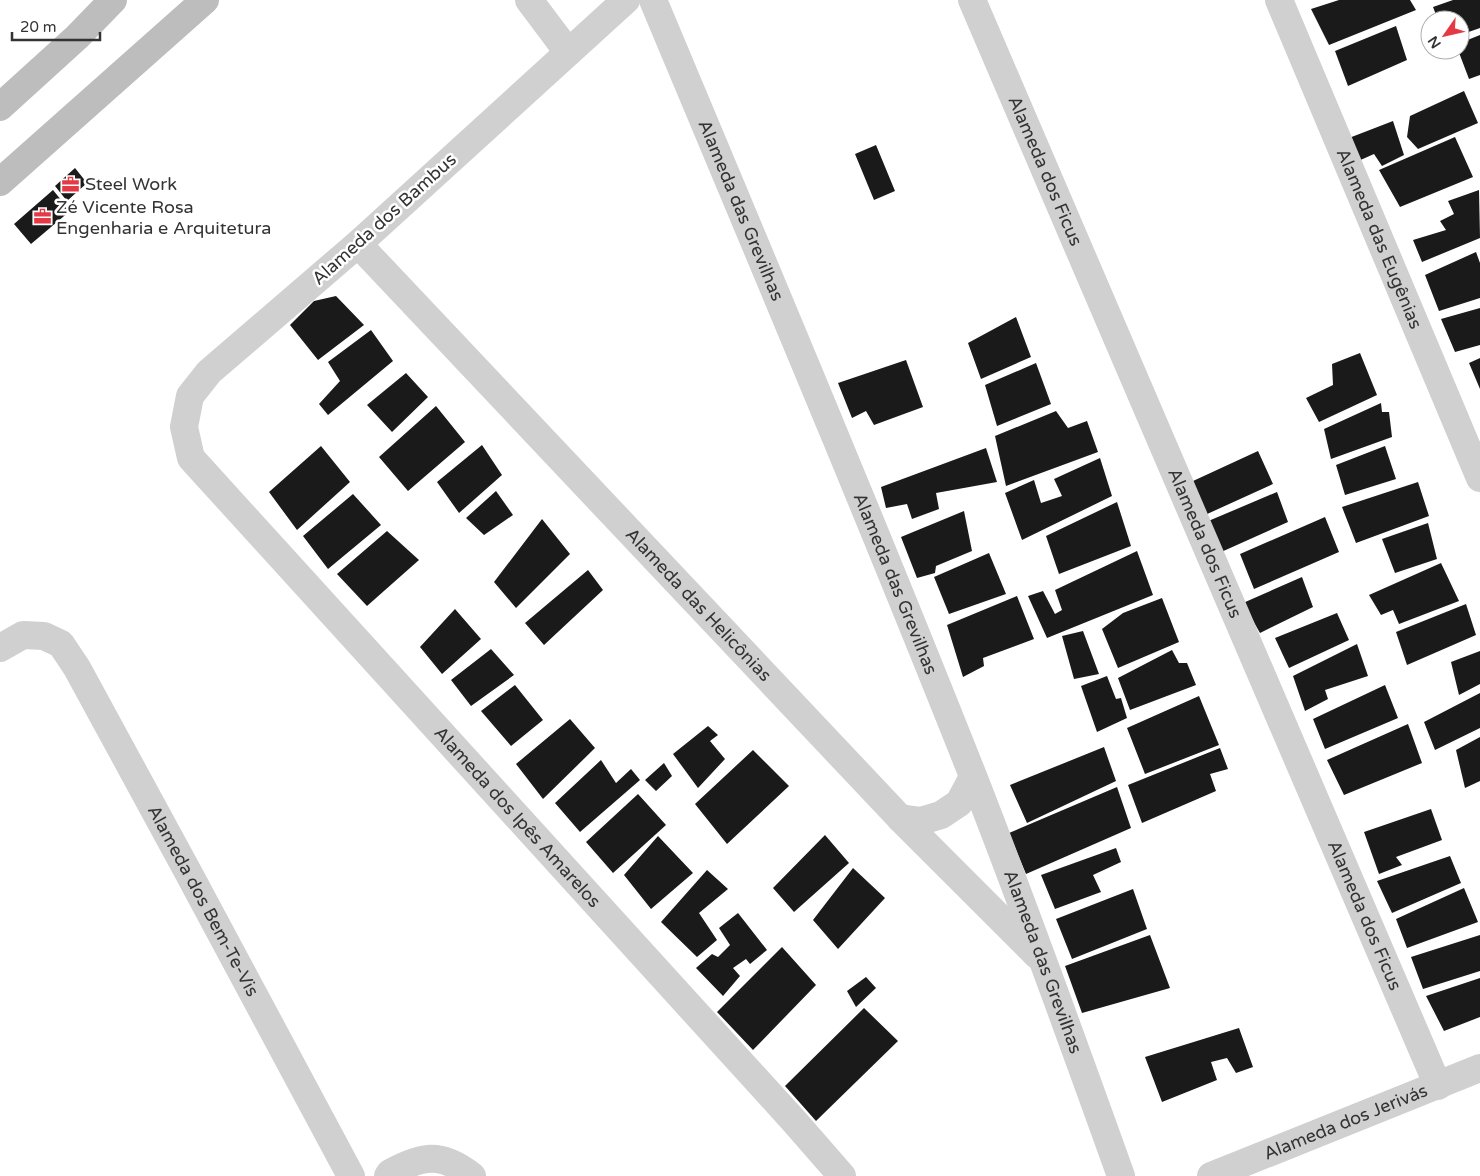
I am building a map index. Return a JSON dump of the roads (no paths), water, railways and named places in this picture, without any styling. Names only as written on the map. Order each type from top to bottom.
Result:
[{"type":"main road","points":[[0,107],[77,37],[113,0]]},
{"type":"main road","points":[[0,182],[206,0]]},
{"type":"street","points":[[529,0],[568,52]]},
{"type":"street","name":"Alameda das Grevilhas","points":[[653,0],[804,360],[973,777],[1043,961],[1121,1176]]},
{"type":"street","name":"Alameda dos Ficus","points":[[972,0],[1438,1086]]},
{"type":"street","name":"Alameda das Eugênias","points":[[1279,0],[1480,478]]},
{"type":"street","name":"Alameda dos Bambus","points":[[191,458],[184,427],[190,396],[204,378],[358,244],[620,2]]},
{"type":"street","name":"Alameda das Helicônias","points":[[358,244],[900,818],[1043,961]]},
{"type":"street","name":"Alameda dos Ipês Amarelos","points":[[191,458],[842,1176]]},
{"type":"street","name":"Alameda dos Bem-Te-Vis","points":[[0,648],[23,635],[44,636],[61,644],[188,872],[351,1176]]},
{"type":"street","points":[[900,818],[921,820],[941,815],[958,803],[973,777]]},
{"type":"street","name":"Alameda dos Jerivás","points":[[1211,1176],[1480,1068]]},
{"type":"street","points":[[388,1176],[390,1173],[411,1162],[434,1158],[457,1164],[472,1176]]},
{"type":"place","name":"Steel Work","points":[[71,184]]},
{"type":"place","name":"Zé Vicente Rosa Engenharia e Arquitetura","points":[[42,217]]}]
